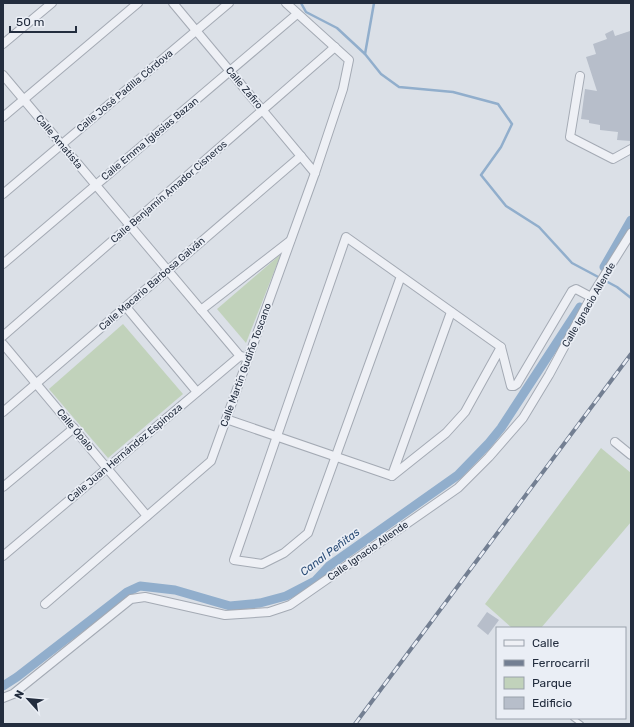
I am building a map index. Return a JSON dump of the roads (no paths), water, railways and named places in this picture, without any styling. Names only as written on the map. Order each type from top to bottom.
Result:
[{"type":"street","points":[[3,44],[52,3]]},
{"type":"street","points":[[3,117],[138,3]]},
{"type":"street","name":"Calle Zafiro","points":[[173,3],[315,173]]},
{"type":"street","name":"Calle José Padilla Córdova","points":[[3,194],[229,3]]},
{"type":"street","points":[[286,3],[335,47]]},
{"type":"street","name":"Calle Emma Iglesias Bazan","points":[[3,264],[297,14]]},
{"type":"street","name":"Calle Martín Gudiño Toscano","points":[[45,604],[211,461],[315,173],[343,89],[350,60],[335,47]]},
{"type":"street","name":"Calle Benjamín Amador Cisneros","points":[[3,336],[335,47]]},
{"type":"street","name":"Calle Amatista","points":[[3,75],[240,356]]},
{"type":"street","points":[[580,76],[570,137],[613,158],[631,149]]},
{"type":"street","name":"Calle Macario Barbosa Galván","points":[[3,412],[301,156]]},
{"type":"street","name":"Calle Ignacio Allende","points":[[3,698],[12,694],[131,599],[145,597],[225,615],[270,612],[290,605],[458,488],[489,457],[523,418],[549,375],[591,297],[631,233]]},
{"type":"street","points":[[401,276],[308,533],[284,553],[262,564],[234,560],[346,237],[401,276],[451,312],[501,347],[510,386],[517,384],[572,291],[576,289],[591,297]]},
{"type":"street","points":[[201,310],[291,240]]},
{"type":"street","points":[[126,307],[197,392]]},
{"type":"street","points":[[392,476],[451,312]]},
{"type":"street","name":"Calle Ópalo","points":[[3,344],[147,516]]},
{"type":"street","points":[[392,476],[446,433],[466,412],[501,347]]},
{"type":"street","points":[[240,356],[248,358]]},
{"type":"street","name":"Calle Juan Hernández Espinoza","points":[[3,556],[240,356]]},
{"type":"street","points":[[226,419],[392,476]]},
{"type":"street","points":[[3,487],[74,428]]},
{"type":"street","points":[[615,442],[631,455]]},
{"type":"waterway","points":[[301,3],[306,12],[337,28],[365,54],[381,74],[399,87],[453,92],[498,104],[512,124],[501,147],[481,175],[506,206],[539,227],[572,263],[617,287],[631,298]]},
{"type":"waterway","points":[[365,54],[374,3]]},
{"type":"waterway","name":"Canal Peñitas","points":[[604,267],[631,220]]},
{"type":"waterway","name":"Canal Peñitas","points":[[3,686],[17,677],[127,592],[140,586],[175,590],[230,606],[260,603],[286,596],[315,581],[329,566],[458,475],[488,444],[501,428],[580,307]]},
{"type":"railway","points":[[355,724],[631,354]]}]
